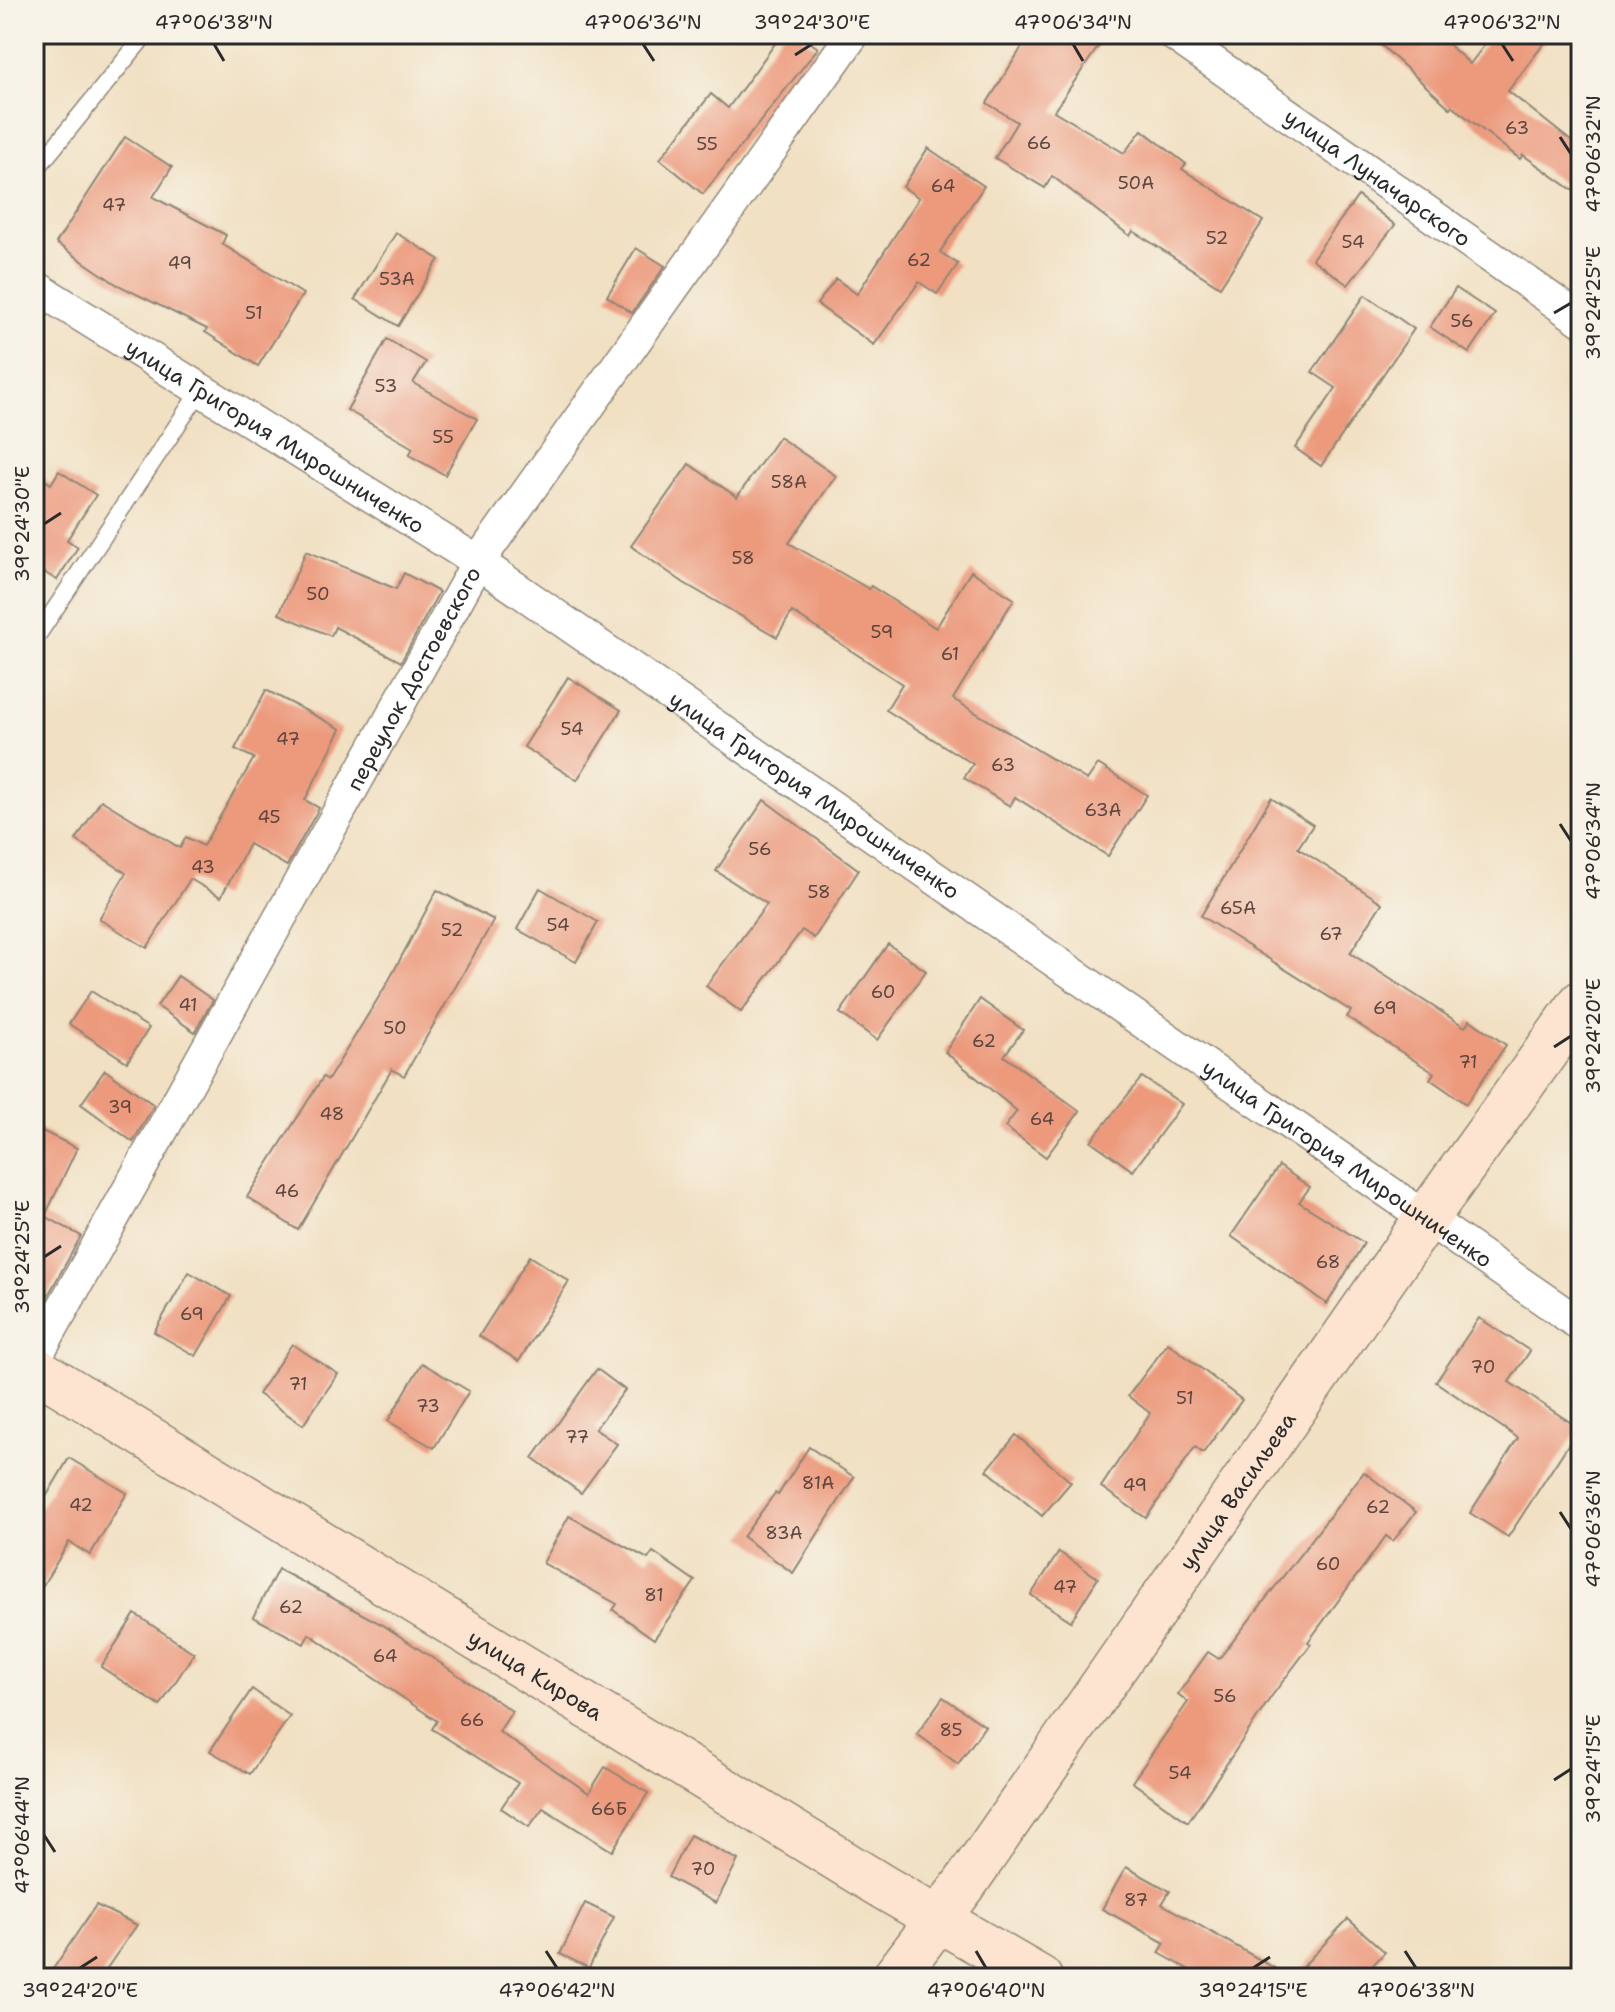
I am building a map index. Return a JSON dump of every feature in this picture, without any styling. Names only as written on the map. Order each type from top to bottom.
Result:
[{"type":"street","name":"переулок Достоевского","points":[[34,1360],[478,562],[853,34]]},
{"type":"street","name":"улица Луначарского","points":[[1173,34],[1581,320]]},
{"type":"street","name":"улица Григория Мирошниченко","points":[[34,286],[478,562],[1581,1325]]},
{"type":"street","name":"улица Васильева","points":[[894,1978],[1425,1220],[1581,1003]]},
{"type":"street","name":"улица Кирова","points":[[34,1368],[938,1919],[1040,1978]]},
{"type":"lane","points":[[34,172],[146,34]]},
{"type":"lane","points":[[34,635],[37,636],[200,391]]},
{"type":"building","points":[[782,34],[798,34],[818,48],[703,194],[660,159],[711,94],[728,108]]},
{"type":"building","points":[[1030,34],[1107,34],[1054,111],[1124,153],[1142,130],[1186,164],[1182,169],[1263,221],[1220,287],[1133,231],[1130,236],[1052,176],[1045,188],[995,158],[1017,122],[987,103]]},
{"type":"building","points":[[1369,34],[1437,34],[1470,64],[1493,34],[1551,34],[1508,91],[1581,149],[1581,196],[1523,155],[1520,159],[1452,106],[1450,108]]},
{"type":"building","points":[[125,137],[172,167],[153,197],[226,235],[222,244],[303,294],[258,366],[205,332],[207,329],[116,284],[56,243]]},
{"type":"building","points":[[928,148],[984,186],[940,252],[958,264],[937,294],[919,282],[874,345],[817,304],[836,279],[857,294],[919,198],[903,187]]},
{"type":"building","points":[[1358,196],[1395,225],[1348,285],[1312,259]]},
{"type":"building","points":[[396,233],[439,259],[398,326],[355,299]]},
{"type":"building","points":[[636,248],[665,266],[632,313],[607,296]]},
{"type":"building","points":[[1456,288],[1495,314],[1469,353],[1430,327]]},
{"type":"building","points":[[1365,295],[1414,329],[1321,466],[1295,448],[1336,388],[1312,372]]},
{"type":"building","points":[[387,339],[426,362],[413,383],[477,419],[445,475],[409,455],[413,448],[347,410]]},
{"type":"building","points":[[779,437],[836,476],[789,543],[869,589],[871,586],[936,628],[971,571],[1014,599],[953,699],[1087,780],[1098,764],[1147,795],[1108,856],[1015,797],[1010,806],[964,778],[973,764],[886,710],[902,684],[792,612],[777,637],[684,583],[631,546],[689,464],[737,497]]},
{"type":"building","points":[[59,471],[96,495],[67,540],[78,547],[57,580],[45,573],[34,590],[34,473],[51,484]]},
{"type":"building","points":[[306,551],[396,589],[404,573],[439,592],[401,662],[335,627],[331,636],[279,614]]},
{"type":"building","points":[[568,677],[621,710],[577,780],[524,747]]},
{"type":"building","points":[[266,690],[341,729],[305,800],[319,808],[287,866],[249,844],[221,897],[190,879],[147,948],[99,919],[126,873],[76,840],[101,800],[180,848],[186,837],[203,846],[254,758],[235,749]]},
{"type":"building","points":[[1271,798],[1313,825],[1298,848],[1382,903],[1350,953],[1465,1027],[1470,1020],[1506,1045],[1466,1104],[1430,1079],[1434,1073],[1347,1017],[1351,1011],[1201,916]]},
{"type":"building","points":[[764,800],[859,870],[814,938],[802,930],[741,1012],[706,986],[767,904],[716,871]]},
{"type":"building","points":[[540,888],[598,922],[576,962],[517,929]]},
{"type":"building","points":[[437,890],[494,920],[404,1076],[392,1069],[298,1230],[247,1197],[323,1077],[328,1080],[388,982]]},
{"type":"building","points":[[888,944],[926,971],[877,1040],[840,1013]]},
{"type":"building","points":[[178,976],[213,1000],[195,1032],[157,1006]]},
{"type":"building","points":[[91,991],[149,1028],[127,1062],[69,1024]]},
{"type":"building","points":[[980,999],[1023,1030],[1004,1056],[1080,1111],[1046,1157],[1005,1127],[1017,1111],[945,1052]]},
{"type":"building","points":[[105,1070],[154,1105],[133,1142],[81,1104]]},
{"type":"building","points":[[1142,1077],[1182,1104],[1133,1171],[1091,1141]]},
{"type":"building","points":[[34,1127],[77,1148],[45,1216],[81,1236],[34,1321]]},
{"type":"building","points":[[1279,1166],[1310,1187],[1299,1202],[1364,1243],[1327,1304],[1231,1236]]},
{"type":"building","points":[[530,1256],[569,1281],[519,1361],[479,1336]]},
{"type":"building","points":[[189,1272],[231,1296],[196,1356],[154,1332]]},
{"type":"building","points":[[1479,1318],[1530,1351],[1509,1382],[1579,1428],[1508,1537],[1470,1513],[1518,1438],[1436,1382]]},
{"type":"building","points":[[1168,1343],[1242,1400],[1203,1453],[1195,1447],[1146,1518],[1101,1487],[1150,1413],[1128,1396]]},
{"type":"building","points":[[292,1344],[338,1374],[303,1425],[258,1394]]},
{"type":"building","points":[[422,1363],[469,1391],[434,1448],[388,1421]]},
{"type":"building","points":[[597,1369],[625,1390],[595,1429],[617,1444],[581,1493],[533,1458]]},
{"type":"building","points":[[1016,1435],[1071,1482],[1042,1516],[987,1470]]},
{"type":"building","points":[[809,1447],[854,1477],[793,1573],[743,1537],[775,1493],[778,1495]]},
{"type":"building","points":[[69,1458],[127,1493],[90,1555],[69,1542],[34,1600],[34,1517]]},
{"type":"building","points":[[1364,1472],[1416,1512],[1393,1541],[1386,1536],[1308,1642],[1311,1644],[1271,1697],[1188,1822],[1132,1782],[1188,1702],[1178,1694],[1208,1652],[1219,1659]]},
{"type":"building","points":[[569,1516],[648,1559],[653,1552],[695,1581],[654,1639],[613,1610],[617,1604],[543,1563]]},
{"type":"building","points":[[1059,1552],[1098,1578],[1071,1621],[1031,1595]]},
{"type":"building","points":[[278,1569],[383,1625],[512,1711],[499,1732],[589,1793],[605,1767],[648,1793],[612,1851],[543,1808],[529,1827],[501,1808],[518,1783],[432,1729],[437,1721],[309,1634],[304,1644],[253,1617]]},
{"type":"building","points":[[135,1614],[194,1653],[160,1706],[101,1667]]},
{"type":"building","points":[[252,1689],[290,1716],[250,1774],[210,1751]]},
{"type":"building","points":[[943,1697],[985,1726],[958,1764],[917,1734]]},
{"type":"building","points":[[690,1835],[738,1860],[716,1903],[668,1877]]},
{"type":"building","points":[[1126,1867],[1170,1891],[1162,1904],[1292,1978],[1204,1978],[1159,1953],[1165,1943],[1102,1909]]},
{"type":"building","points":[[585,1903],[614,1917],[589,1968],[560,1954]]},
{"type":"building","points":[[96,1905],[137,1925],[100,1978],[47,1978]]},
{"type":"building","points":[[1348,1919],[1385,1952],[1361,1978],[1292,1978]]}]
